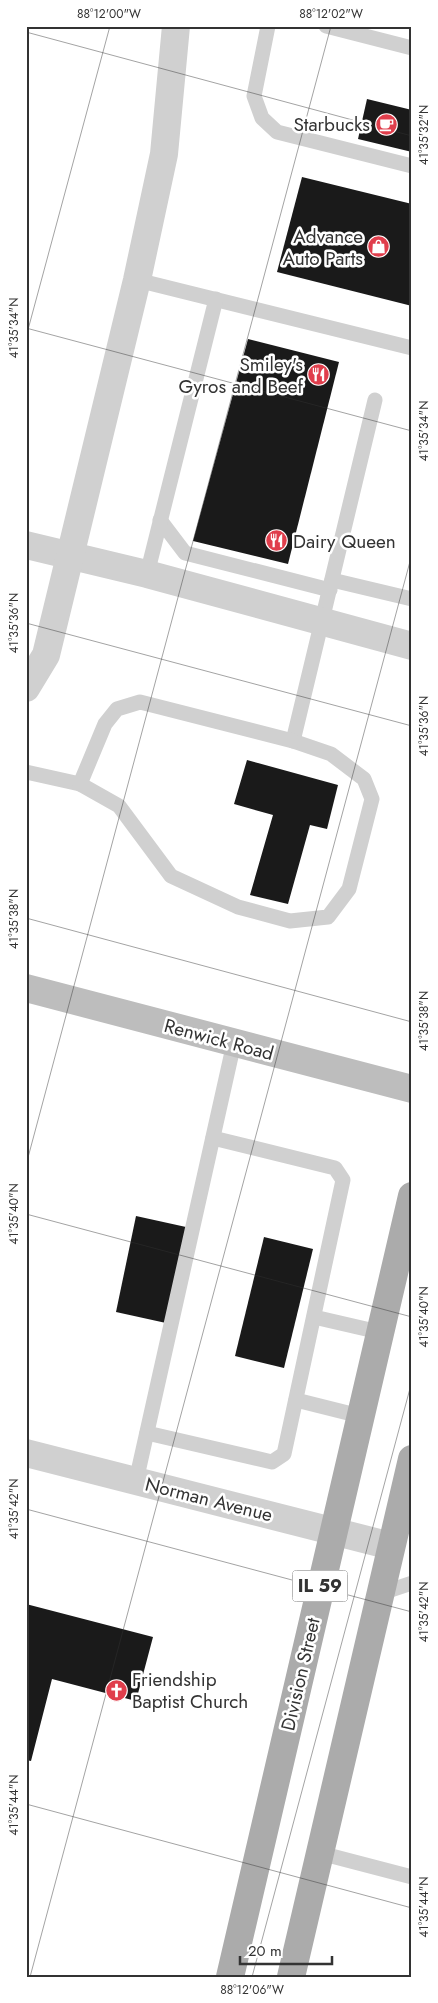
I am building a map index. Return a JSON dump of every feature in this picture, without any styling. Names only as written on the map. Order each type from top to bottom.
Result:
[{"type":"main road","name":"Division Street","points":[[230,1977],[412,1196]]},
{"type":"main road","points":[[291,1977],[379,1594],[410,1479]]},
{"type":"street","points":[[26,688],[46,656],[137,280],[164,154],[176,26]]},
{"type":"street","points":[[26,544],[147,574],[412,646]]},
{"type":"street","name":"Renwick Road","points":[[26,988],[412,1089]]},
{"type":"street","name":"Norman Avenue","points":[[26,1453],[391,1546]]},
{"type":"lane","points":[[268,26],[254,96],[262,118],[277,132],[412,166]]},
{"type":"lane","points":[[326,26],[412,48]]},
{"type":"lane","points":[[137,280],[412,348]]},
{"type":"lane","points":[[147,574],[216,299]]},
{"type":"lane","points":[[293,741],[375,400]]},
{"type":"lane","points":[[160,520],[185,553],[331,585],[412,599]]},
{"type":"lane","points":[[26,772],[80,784],[119,806],[171,876],[238,907],[290,921],[328,917],[349,889],[372,799],[364,779],[331,754],[293,741],[140,702],[117,709],[105,724],[80,784]]},
{"type":"lane","points":[[136,1481],[234,1043]]},
{"type":"lane","points":[[147,1432],[272,1462],[284,1454],[343,1180],[335,1168],[213,1138]]},
{"type":"lane","points":[[314,1317],[379,1332]]},
{"type":"lane","points":[[296,1400],[360,1416]]},
{"type":"lane","points":[[379,1594],[412,1583]]},
{"type":"lane","points":[[320,1853],[412,1876]]},
{"type":"building","name":"Starbucks","points":[[367,99],[412,110],[412,152],[358,139]]},
{"type":"building","points":[[302,177],[412,204],[412,306],[277,272]]},
{"type":"building","points":[[248,339],[339,362],[288,564],[193,541]]},
{"type":"building","points":[[247,760],[338,785],[327,829],[310,825],[288,904],[250,895],[273,815],[234,804]]},
{"type":"building","points":[[136,1216],[186,1227],[166,1323],[116,1312]]},
{"type":"building","points":[[264,1237],[313,1249],[284,1368],[235,1356]]},
{"type":"building","name":"Friendship Baptist Church","points":[[26,1604],[153,1637],[136,1701],[52,1679],[31,1761],[26,1760]]},
{"type":"place","name":"Starbucks","points":[[386,124]]},
{"type":"place","name":"Advance Auto Parts","points":[[379,247]]},
{"type":"place","name":"Smiley's Gyros and Beef","points":[[319,375]]},
{"type":"place","name":"Dairy Queen","points":[[277,541]]},
{"type":"place","name":"Friendship Baptist Church","points":[[116,1690]]}]
